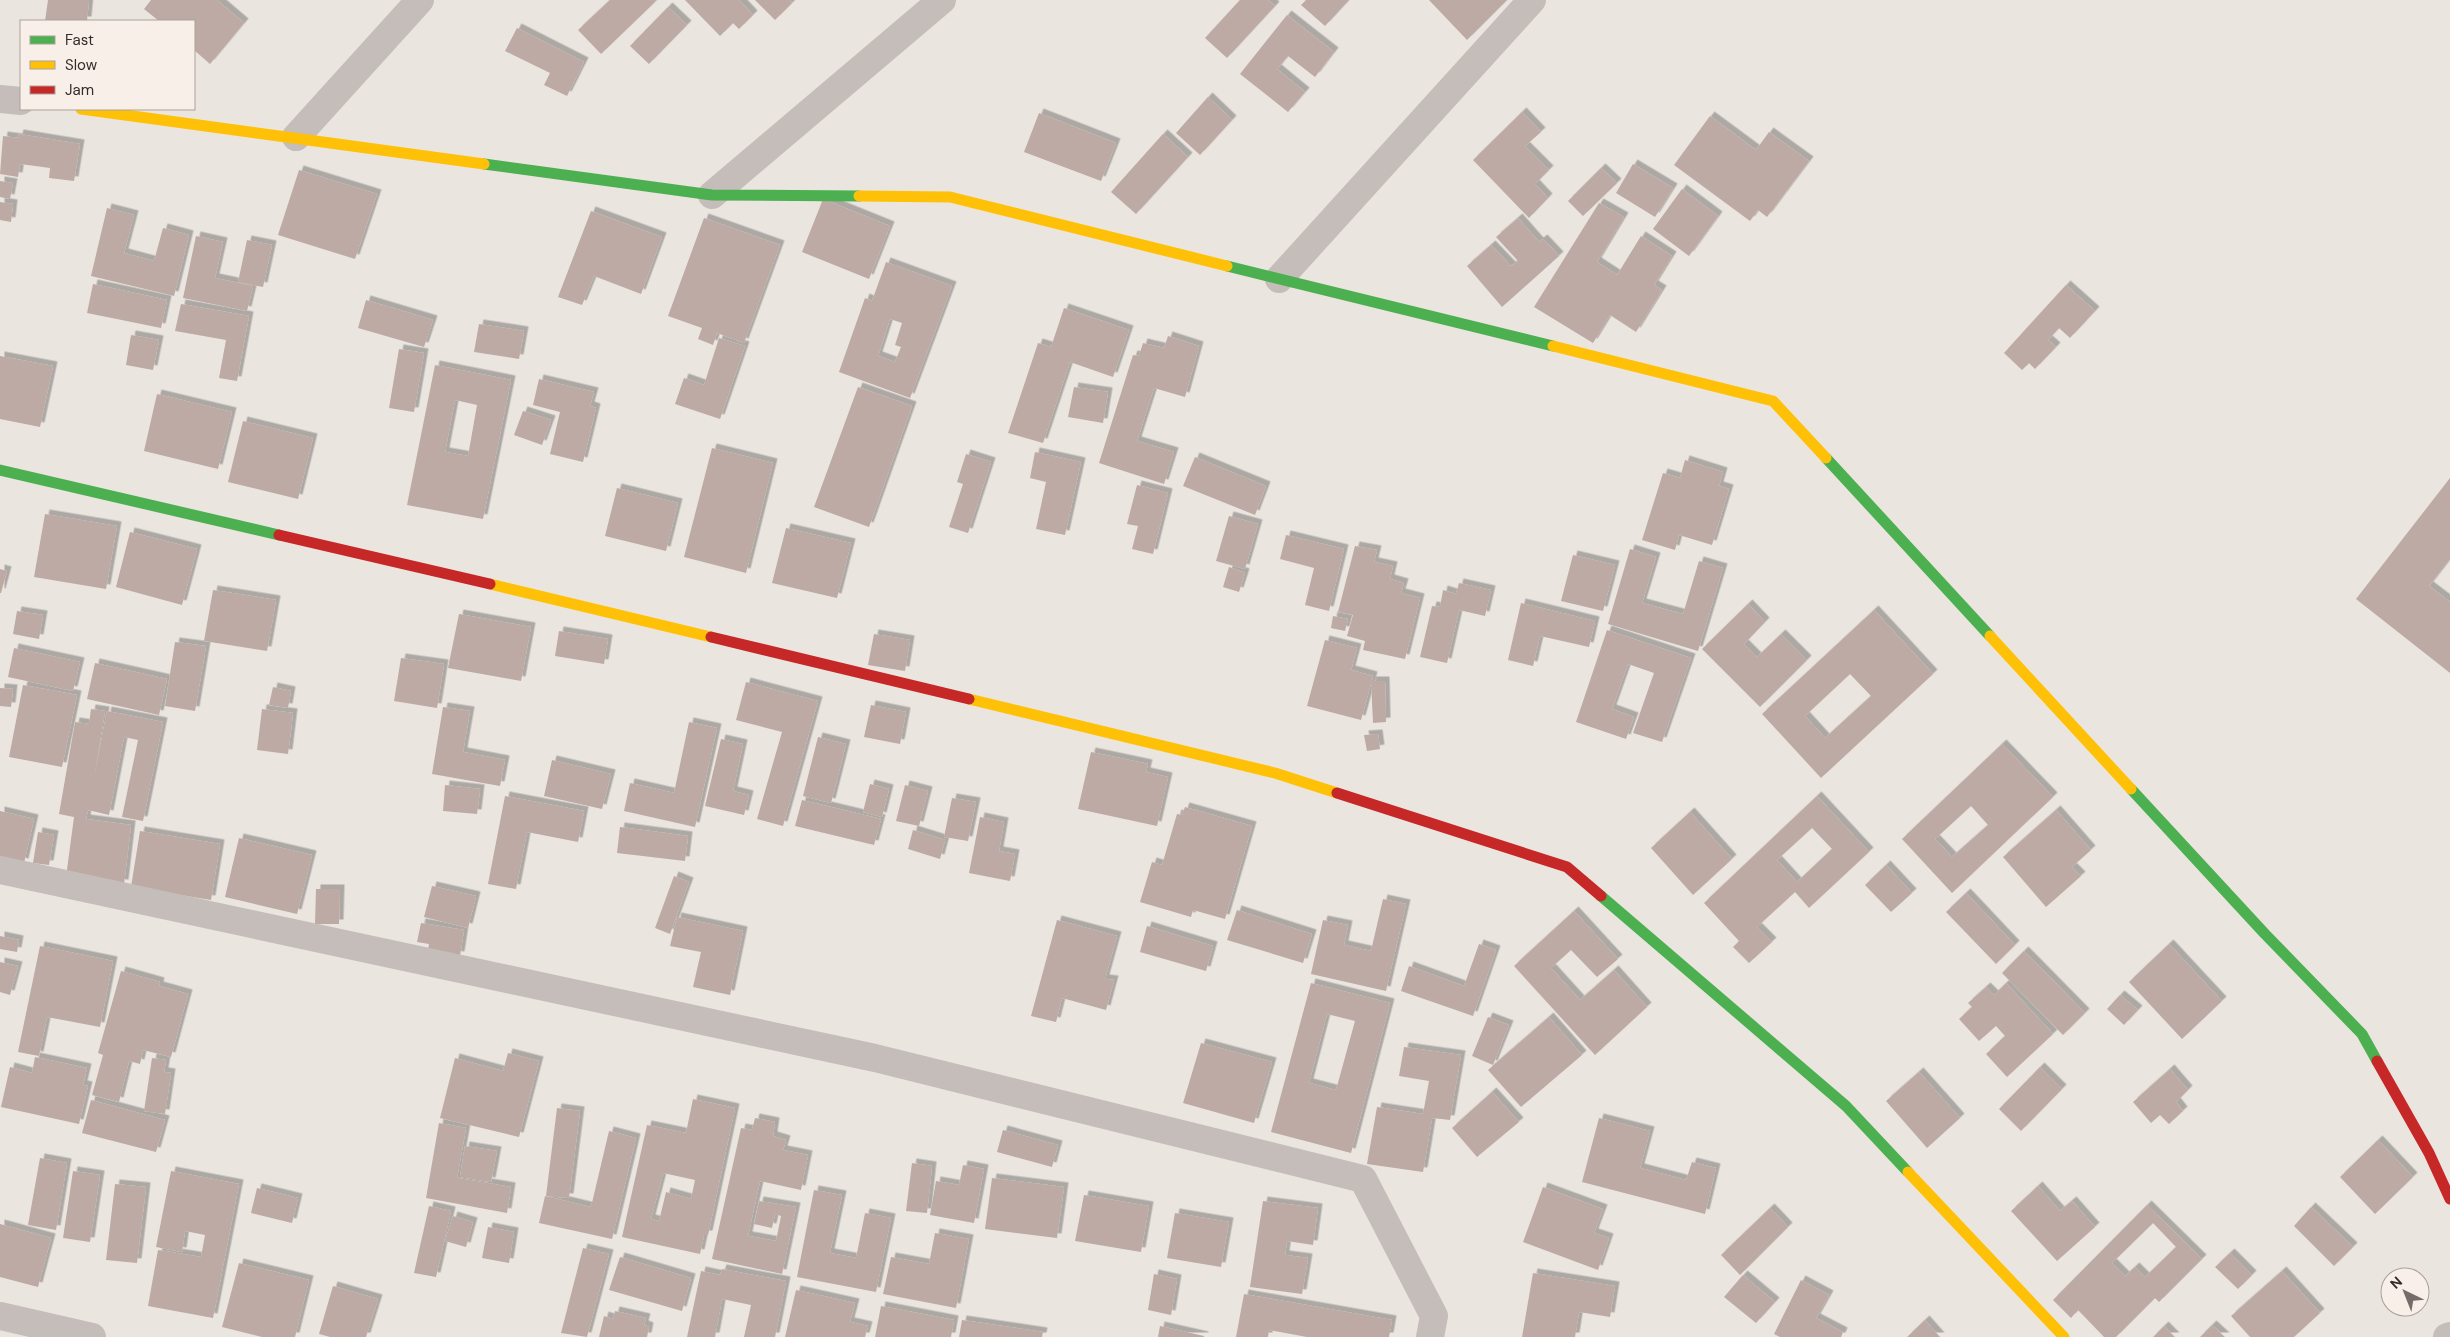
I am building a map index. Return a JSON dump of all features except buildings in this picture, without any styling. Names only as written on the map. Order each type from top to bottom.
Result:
[{"type":"street","points":[[296,137],[420,0]]},
{"type":"street","points":[[712,195],[942,0]]},
{"type":"street","points":[[1279,279],[1532,0]]},
{"type":"street","points":[[0,99],[20,101]]},
{"type":"street","points":[[89,110],[712,195],[950,197],[1773,401],[2265,934],[2362,1034],[2430,1152],[2450,1199]]},
{"type":"street","points":[[0,470],[440,572],[1275,773],[1567,867],[1846,1106],[2064,1337]]},
{"type":"street","points":[[0,870],[875,1058],[1363,1179],[1434,1316],[1430,1337]]},
{"type":"street","points":[[0,1316],[92,1337]]},
{"type":"traffic: fast","points":[[484,164],[712,195],[859,196]]},
{"type":"traffic: fast","points":[[1227,266],[1553,346]]},
{"type":"traffic: fast","points":[[1826,458],[1990,636]]},
{"type":"traffic: fast","points":[[0,470],[279,535]]},
{"type":"traffic: fast","points":[[2131,789],[2265,934],[2362,1034],[2377,1061]]},
{"type":"traffic: fast","points":[[1601,896],[1846,1106],[1908,1172]]},
{"type":"traffic: slow","points":[[88,110],[484,164]]},
{"type":"traffic: slow","points":[[859,196],[950,197],[1227,266]]},
{"type":"traffic: slow","points":[[1553,346],[1773,401],[1826,458]]},
{"type":"traffic: slow","points":[[490,584],[711,637]]},
{"type":"traffic: slow","points":[[1990,636],[2131,789]]},
{"type":"traffic: slow","points":[[969,699],[1275,773],[1337,793]]},
{"type":"traffic: slow","points":[[1908,1172],[2064,1337]]},
{"type":"traffic: jam","points":[[279,535],[490,584]]},
{"type":"traffic: jam","points":[[711,637],[969,699]]},
{"type":"traffic: jam","points":[[1337,793],[1567,867],[1601,896]]},
{"type":"traffic: jam","points":[[2377,1061],[2429,1153],[2450,1199]]}]
